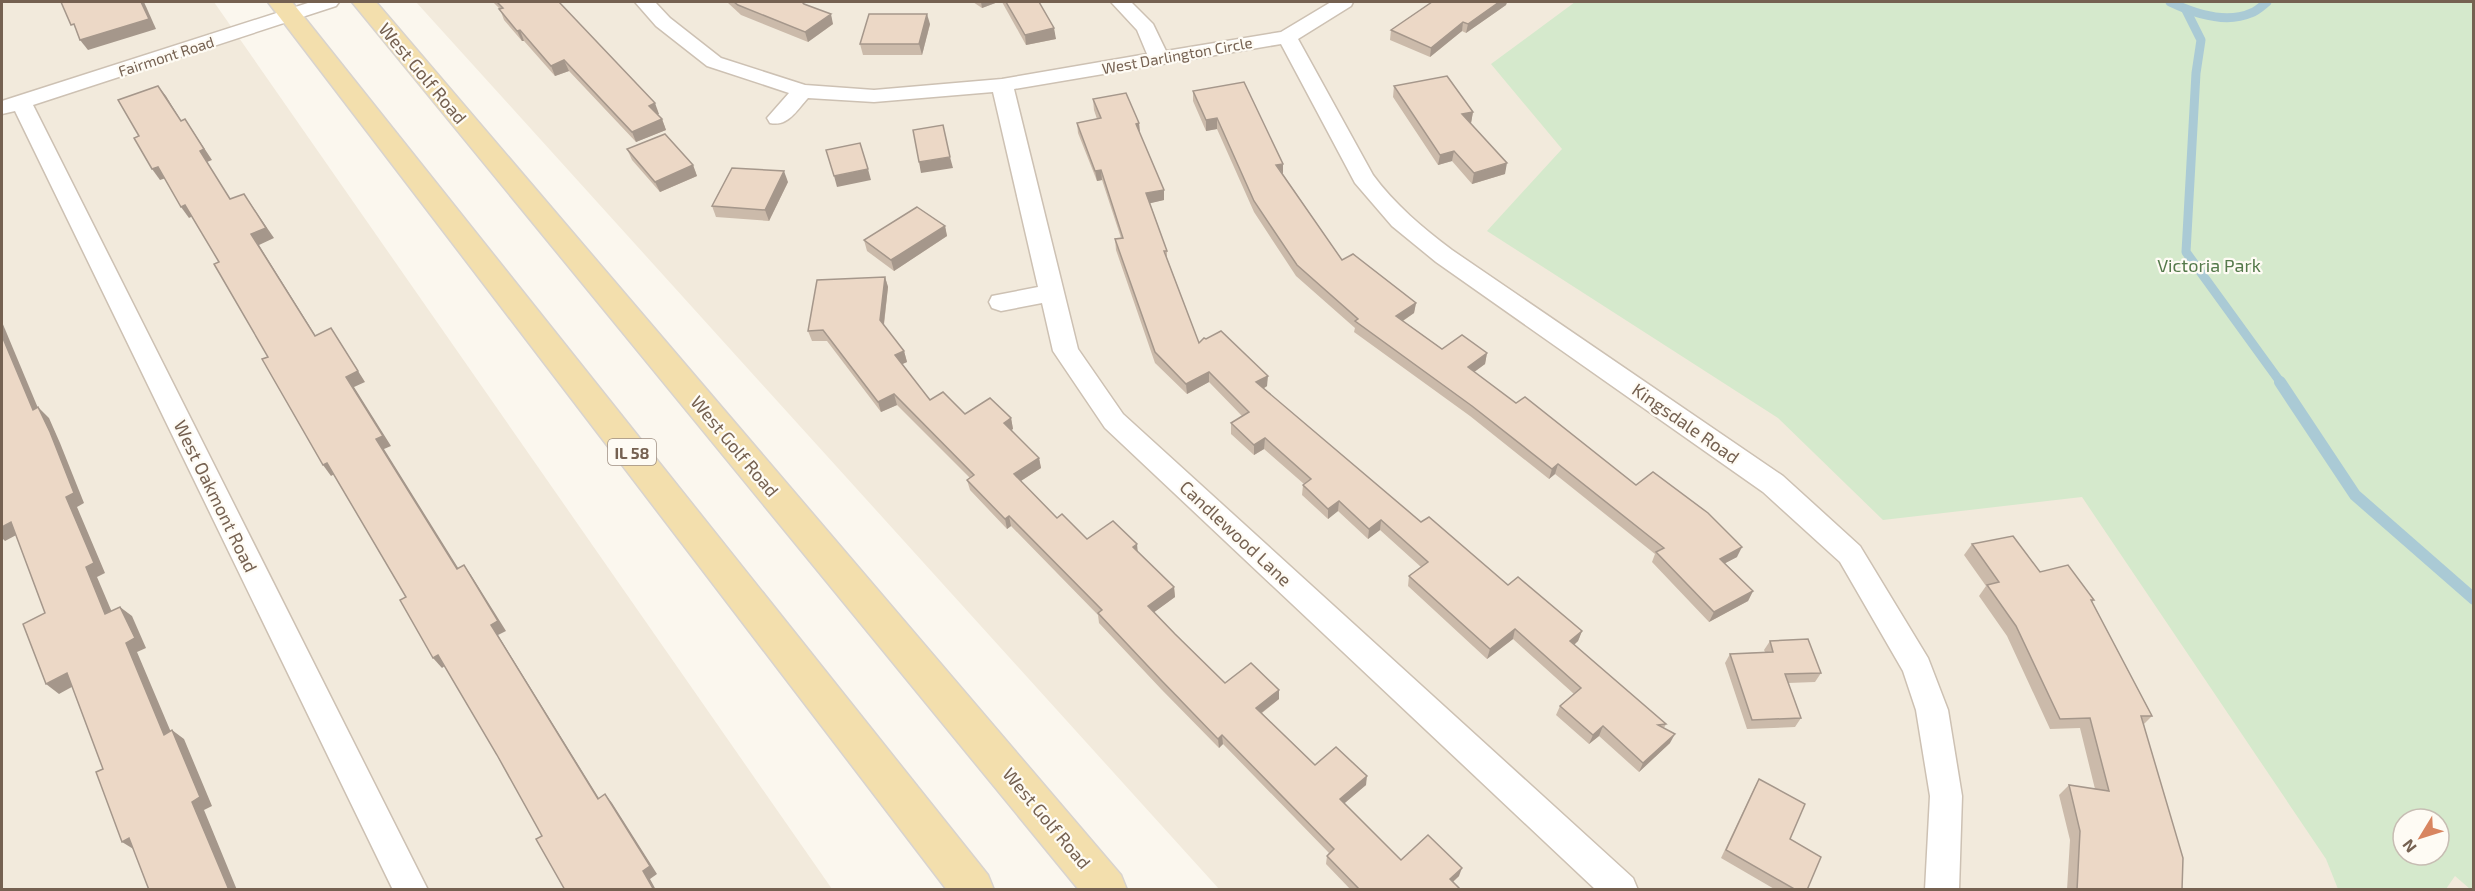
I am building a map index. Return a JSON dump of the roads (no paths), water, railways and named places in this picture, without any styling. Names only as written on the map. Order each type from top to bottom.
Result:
[{"type":"main road","name":"West Golf Road","points":[[364,2],[1106,890]]},
{"type":"main road","name":"IL 58","points":[[285,8],[973,890]]},
{"type":"street","name":"Fairmont Road","points":[[11,105],[285,8],[329,2]]},
{"type":"street","name":"West Darlington Circle","points":[[645,2],[663,22],[714,62],[803,91],[874,96],[1002,86],[1287,37],[1344,2]]},
{"type":"street","points":[[1120,2],[1146,28],[1159,58]]},
{"type":"street","name":"Kingsdale Road","points":[[1287,37],[1363,178],[1377,198],[1397,219],[1444,256],[1773,484],[1850,554],[1917,667],[1932,710],[1946,796],[1942,890]]},
{"type":"street","name":"Candlewood Lane","points":[[1002,86],[1066,351],[1114,421],[1621,890]]},
{"type":"street","points":[[778,118],[803,91]]},
{"type":"street","name":"West Oakmont Road","points":[[11,105],[411,890]]},
{"type":"street","points":[[1001,302],[1051,293]]},
{"type":"waterway","points":[[2170,2],[2189,10],[2220,17],[2241,16],[2253,12],[2267,2]]},
{"type":"waterway","points":[[2186,10],[2201,40],[2196,73],[2186,252],[2281,383]]},
{"type":"waterway","points":[[2280,382],[2355,495],[2474,599]]},
{"type":"park label","name":"Victoria Park","points":[[2209,265]]}]
